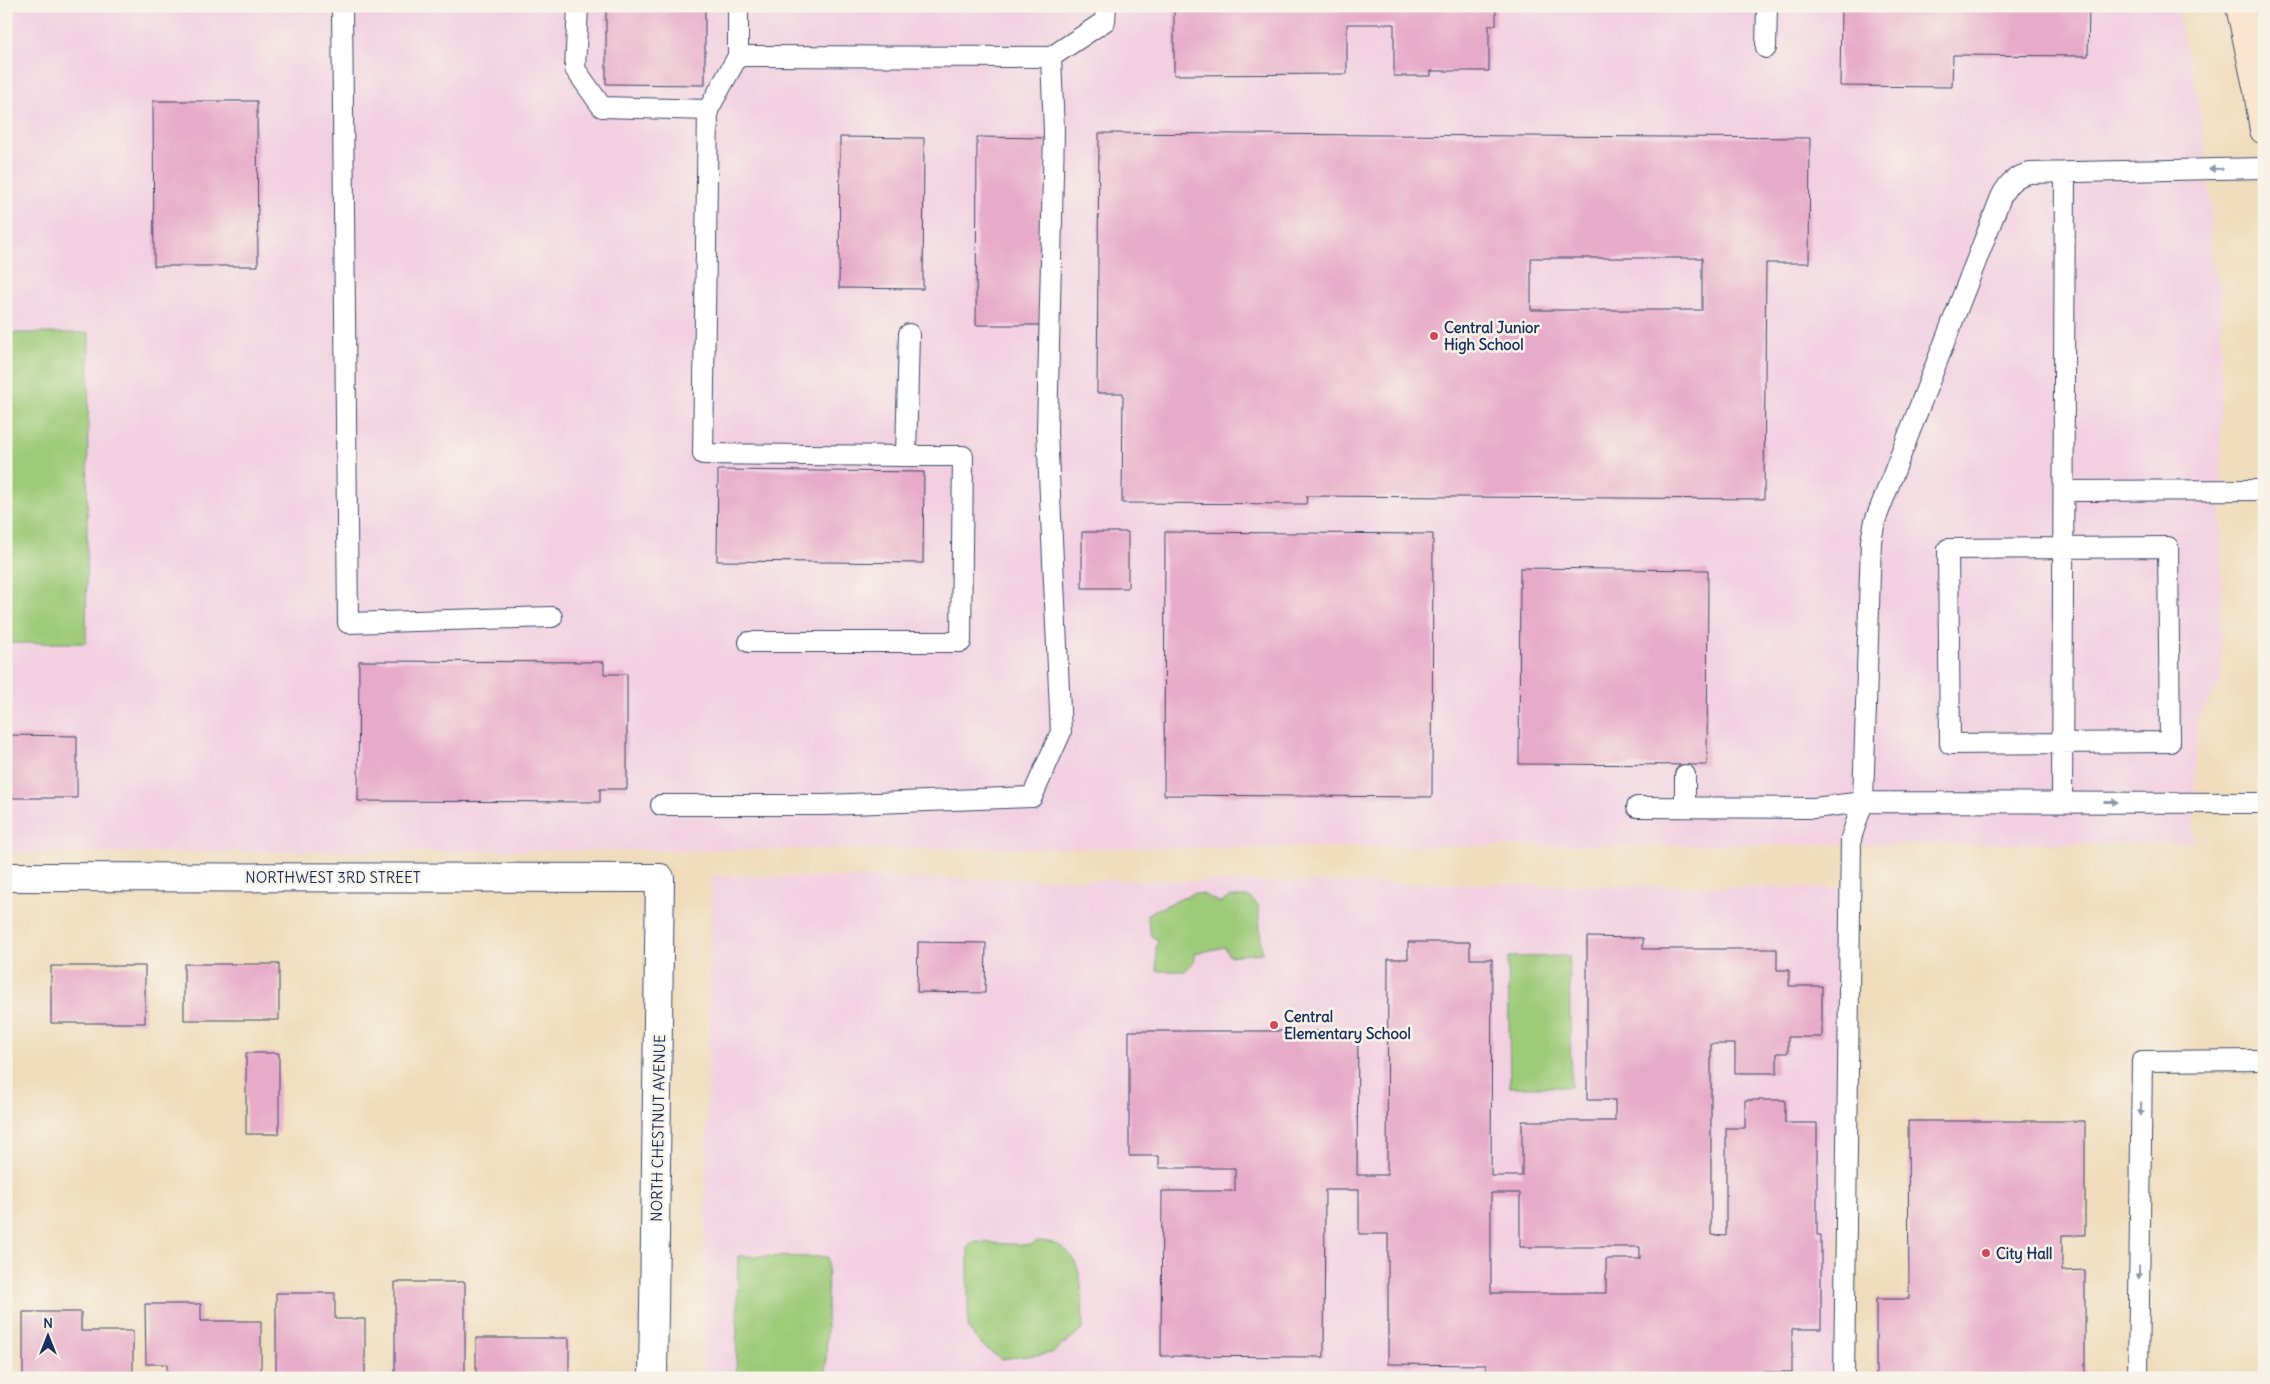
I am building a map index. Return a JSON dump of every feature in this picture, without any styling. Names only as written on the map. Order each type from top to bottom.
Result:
[{"type":"main road","points":[[2240,6],[2258,91],[2264,130]]},
{"type":"street","name":"NORTHWEST 3RD STREET","points":[[6,877],[660,878]]},
{"type":"street","name":"NORTH CHESTNUT AVENUE","points":[[653,1378],[660,878]]},
{"type":"lane","points":[[342,6],[348,622],[552,617]]},
{"type":"lane","points":[[578,6],[575,69],[602,107],[708,110]]},
{"type":"lane","points":[[738,6],[738,56],[708,110],[703,454],[963,456],[960,642],[749,642]]},
{"type":"lane","points":[[738,56],[1051,57],[1105,21],[1106,6]]},
{"type":"lane","points":[[1766,48],[1767,6]]},
{"type":"lane","points":[[661,805],[825,805],[1032,797],[1061,732],[1047,432],[1054,132],[1051,57]]},
{"type":"lane","points":[[1844,1378],[1851,838],[1862,802],[1871,541],[1875,521],[2001,196],[2008,184],[2020,175],[2066,172],[2264,168]]},
{"type":"lane","points":[[2062,802],[2066,172]]},
{"type":"lane","points":[[906,456],[909,334]]},
{"type":"lane","points":[[2064,491],[2264,490]]},
{"type":"lane","points":[[2168,547],[2170,742],[2063,743],[1950,744],[1948,549],[2168,547]]},
{"type":"lane","points":[[1685,775],[1685,807]]},
{"type":"lane","points":[[1637,807],[1814,808],[1862,802],[2264,803]]},
{"type":"lane","points":[[2138,1378],[2142,1061],[2264,1060]]},
{"type":"shaded area","points":[[6,6],[2176,6],[2199,102],[2211,204],[2210,260],[2221,287],[2221,682],[2197,718],[2193,843],[6,853]]},
{"type":"shaded area","name":"Central Elementary School","points":[[712,876],[1843,888],[1836,1162],[1836,1378],[702,1378]]},
{"type":"green space","points":[[6,333],[89,333],[86,643],[6,643]]},
{"type":"green space","points":[[1194,893],[1202,894],[1221,903],[1229,897],[1249,897],[1258,905],[1262,953],[1229,956],[1225,947],[1196,953],[1194,962],[1185,971],[1157,971],[1156,948],[1158,940],[1151,936],[1147,914]]},
{"type":"green space","points":[[1569,956],[1571,1087],[1510,1087],[1508,957]]},
{"type":"green space","points":[[1037,1241],[1054,1243],[1065,1250],[1073,1259],[1081,1285],[1083,1329],[1052,1353],[1001,1359],[980,1344],[968,1328],[968,1247],[973,1242],[1031,1245]]},
{"type":"green space","points":[[738,1256],[828,1257],[826,1378],[736,1378]]},
{"type":"building","points":[[606,6],[705,6],[705,85],[606,84]]},
{"type":"building","points":[[1174,6],[1496,6],[1496,25],[1489,25],[1489,71],[1431,71],[1431,76],[1394,76],[1394,24],[1347,24],[1347,74],[1174,75]]},
{"type":"building","points":[[1841,6],[2089,6],[2088,56],[1953,55],[1952,87],[1840,86]]},
{"type":"building","points":[[153,101],[257,101],[258,266],[154,266]]},
{"type":"building","points":[[1099,133],[1810,138],[1809,263],[1766,263],[1764,499],[1307,496],[1306,504],[1122,503],[1123,393],[1097,393]],"holes":[[[1531,258],[1702,258],[1702,310],[1531,310]]]},
{"type":"building","points":[[840,137],[924,138],[923,289],[839,288]]},
{"type":"building","points":[[977,137],[1045,138],[1043,325],[976,325]]},
{"type":"building","points":[[718,470],[924,472],[923,563],[717,561]]},
{"type":"building","points":[[1082,532],[1128,532],[1128,588],[1082,588]]},
{"type":"building","points":[[1165,532],[1433,534],[1432,797],[1164,795]]},
{"type":"building","points":[[1520,568],[1708,570],[1707,765],[1519,764]]},
{"type":"building","points":[[359,661],[604,662],[604,674],[627,674],[627,789],[600,789],[600,802],[358,801]]},
{"type":"building","points":[[6,735],[77,736],[77,798],[6,798]]},
{"type":"building","points":[[1587,937],[1643,938],[1643,949],[1777,949],[1777,970],[1789,970],[1789,986],[1822,986],[1822,1037],[1788,1037],[1788,1053],[1777,1053],[1777,1073],[1735,1073],[1735,1044],[1711,1044],[1711,1235],[1726,1236],[1726,1128],[1745,1128],[1745,1100],[1785,1100],[1785,1123],[1817,1123],[1817,1235],[1821,1235],[1821,1329],[1792,1329],[1792,1372],[1763,1372],[1763,1378],[1486,1378],[1486,1365],[1388,1364],[1388,1234],[1359,1234],[1359,1190],[1325,1190],[1324,1357],[1161,1356],[1162,1191],[1235,1191],[1235,1168],[1159,1168],[1159,1156],[1129,1156],[1129,1031],[1358,1031],[1357,1175],[1387,1175],[1388,959],[1408,959],[1408,942],[1470,942],[1470,959],[1492,959],[1491,1176],[1522,1176],[1522,1121],[1615,1121],[1615,1100],[1587,1100]],"holes":[[[1491,1193],[1520,1193],[1520,1247],[1640,1247],[1640,1259],[1606,1259],[1606,1293],[1491,1293]]]},
{"type":"building","points":[[918,942],[986,943],[985,993],[917,992]]},
{"type":"building","points":[[184,964],[279,964],[279,1020],[184,1020]]},
{"type":"building","points":[[51,966],[145,966],[145,1023],[51,1023]]},
{"type":"building","points":[[246,1053],[279,1053],[279,1134],[246,1134]]},
{"type":"building","name":"City Hall","points":[[1908,1121],[2085,1121],[2085,1235],[2062,1235],[2062,1271],[2085,1270],[2085,1378],[1876,1378],[1876,1299],[1909,1299]]},
{"type":"building","points":[[395,1282],[465,1282],[465,1378],[395,1378]]},
{"type":"building","points":[[276,1293],[335,1293],[335,1319],[365,1319],[365,1378],[276,1378]]},
{"type":"building","points":[[145,1304],[201,1304],[201,1321],[261,1321],[261,1378],[167,1378],[167,1364],[146,1364]]},
{"type":"building","points":[[23,1312],[81,1312],[81,1331],[133,1331],[133,1378],[23,1378]]},
{"type":"building","points":[[476,1338],[569,1338],[569,1378],[476,1378]]},
{"type":"place","name":"Central Junior High School","points":[[1434,336]]},
{"type":"place","name":"Central Elementary School","points":[[1274,1025]]},
{"type":"place","name":"City Hall","points":[[1986,1253]]}]
